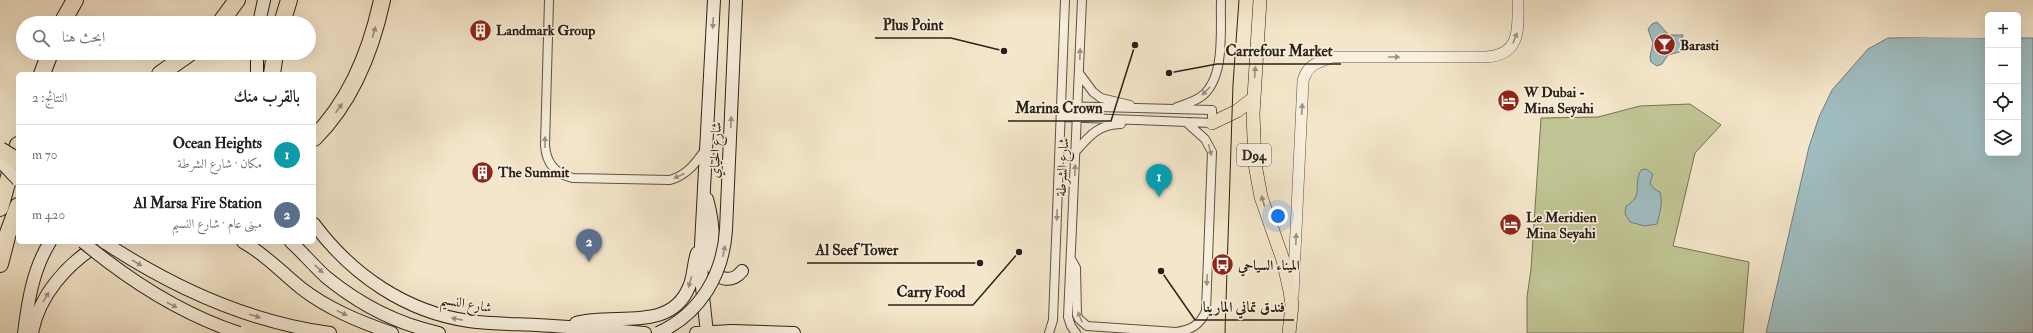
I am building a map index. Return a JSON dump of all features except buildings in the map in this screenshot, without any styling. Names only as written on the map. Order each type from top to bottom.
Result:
[{"type":"highway","points":[[66,16],[75,0]]},
{"type":"highway","points":[[225,16],[238,0]]},
{"type":"highway","points":[[284,16],[289,0]]},
{"type":"highway","points":[[316,136],[338,110],[354,84],[363,63],[382,0]]},
{"type":"highway","points":[[43,72],[47,60]]},
{"type":"highway","points":[[163,72],[180,60]]},
{"type":"highway","points":[[272,72],[274,60]]},
{"type":"highway","points":[[0,150],[16,160]]},
{"type":"highway","points":[[0,208],[16,152]]},
{"type":"highway","points":[[0,264],[8,233],[16,211]]},
{"type":"main road","points":[[261,16],[264,0]]},
{"type":"main road","name":"شارع الخياي","points":[[703,333],[701,245],[714,0]]},
{"type":"main road","name":"شارع الخياي","points":[[658,333],[685,317],[702,299],[715,278],[724,254],[736,0]]},
{"type":"main road","name":"D94","points":[[1260,0],[1253,136],[1258,181],[1266,214],[1283,260],[1292,306],[1289,333]]},
{"type":"main road","points":[[257,60],[257,72]]},
{"type":"main road","points":[[1212,123],[1237,111],[1254,98]]},
{"type":"main road","points":[[0,161],[16,178]]},
{"type":"main road","points":[[704,184],[712,225],[713,268],[718,275],[729,279],[736,277],[742,271]]},
{"type":"main road","name":"شارع النسيم","points":[[316,226],[333,247],[367,279],[394,296],[423,309],[470,321],[645,333]]},
{"type":"main road","points":[[24,333],[33,282],[41,258],[49,244]]},
{"type":"main road","points":[[86,244],[129,277],[168,302],[206,321],[239,333]]},
{"type":"main road","points":[[32,333],[37,313],[60,276],[81,256],[100,244]]},
{"type":"main road","points":[[106,244],[137,264],[174,284],[213,302],[267,320],[330,333]]},
{"type":"main road","points":[[246,244],[263,255],[316,298],[347,316],[392,333]]},
{"type":"main road","points":[[293,244],[325,276],[364,304],[407,324],[438,333]]},
{"type":"main road","points":[[566,327],[584,321],[646,320],[666,314],[677,305],[686,293],[692,279],[695,258],[701,245]]},
{"type":"main road","points":[[703,333],[794,333]]},
{"type":"street","points":[[550,0],[545,153],[552,167],[558,173],[573,178],[670,180],[678,178],[691,169],[706,149]]},
{"type":"street","name":"شارع الشرطة","points":[[1049,333],[1053,320],[1065,0]]},
{"type":"street","name":"شارع الشرطة","points":[[1076,333],[1071,326],[1068,317],[1082,0]]},
{"type":"street","points":[[1170,109],[1198,99],[1207,92],[1214,82],[1219,66],[1221,0]]},
{"type":"street","points":[[1292,306],[1303,81],[1307,71],[1315,63],[1332,57],[1486,57],[1498,55],[1509,48],[1516,38],[1518,26],[1518,0]]},
{"type":"street","points":[[1079,73],[1093,92],[1101,98],[1140,108]]},
{"type":"street","points":[[1061,106],[1212,110],[1212,123],[1061,117]]},
{"type":"street","points":[[1076,151],[1088,137],[1102,128],[1114,124],[1138,124],[1152,121]]},
{"type":"street","points":[[1071,259],[1076,268],[1077,314],[1082,324],[1087,326],[1176,332],[1186,331],[1202,320],[1206,311],[1212,152],[1206,139],[1186,122]]},
{"type":"green space","points":[[1690,104],[1721,125],[1695,153],[1673,246],[1749,262],[1743,333],[1527,333],[1527,297],[1531,269],[1541,118],[1598,117],[1640,106]]},
{"type":"water","points":[[1657,22],[1669,35],[1683,35],[1681,41],[1683,51],[1668,55],[1662,64],[1657,66],[1651,62],[1650,57],[1653,43],[1648,29],[1652,24]]},
{"type":"water","points":[[1888,38],[1985,38],[1985,156],[2021,156],[2021,38],[2033,38],[2033,333],[1766,333],[1809,147],[1819,117],[1832,90],[1868,49]]},
{"type":"water","points":[[1646,169],[1653,174],[1650,183],[1654,189],[1660,192],[1661,204],[1657,224],[1645,226],[1630,222],[1625,214],[1626,206],[1632,202],[1637,194],[1641,170]]},
{"type":"pier","points":[[1937,35],[1985,36],[1985,38],[1885,37]]},
{"type":"tram line","points":[[1225,333],[1233,84],[1239,0]]},
{"type":"place","name":"Landmark Group","points":[[481,30]]},
{"type":"place","name":"Marina Crown","points":[[1135,45]]},
{"type":"place","name":"Barasti","points":[[1664,45]]},
{"type":"place","name":"Plus Point","points":[[1004,51]]},
{"type":"place","name":"Carrefour Market","points":[[1169,73]]},
{"type":"place","name":"W Dubai - Mina Seyahi","points":[[1509,100]]},
{"type":"place","name":"The Summit","points":[[482,172]]},
{"type":"place","name":"Ocean Heights","points":[[1159,197]]},
{"type":"place","name":"Le Meridien Mina Seyahi","points":[[1511,225]]},
{"type":"place","name":"Carry Food","points":[[1019,252]]},
{"type":"place","name":"Al Marsa Fire Station","points":[[589,262]]},
{"type":"place","name":"Al Seef Tower","points":[[980,263]]},
{"type":"place","name":"الميناء السياحي","points":[[1223,265]]},
{"type":"place","name":"فندق تماني المارينا","points":[[1161,271]]}]
